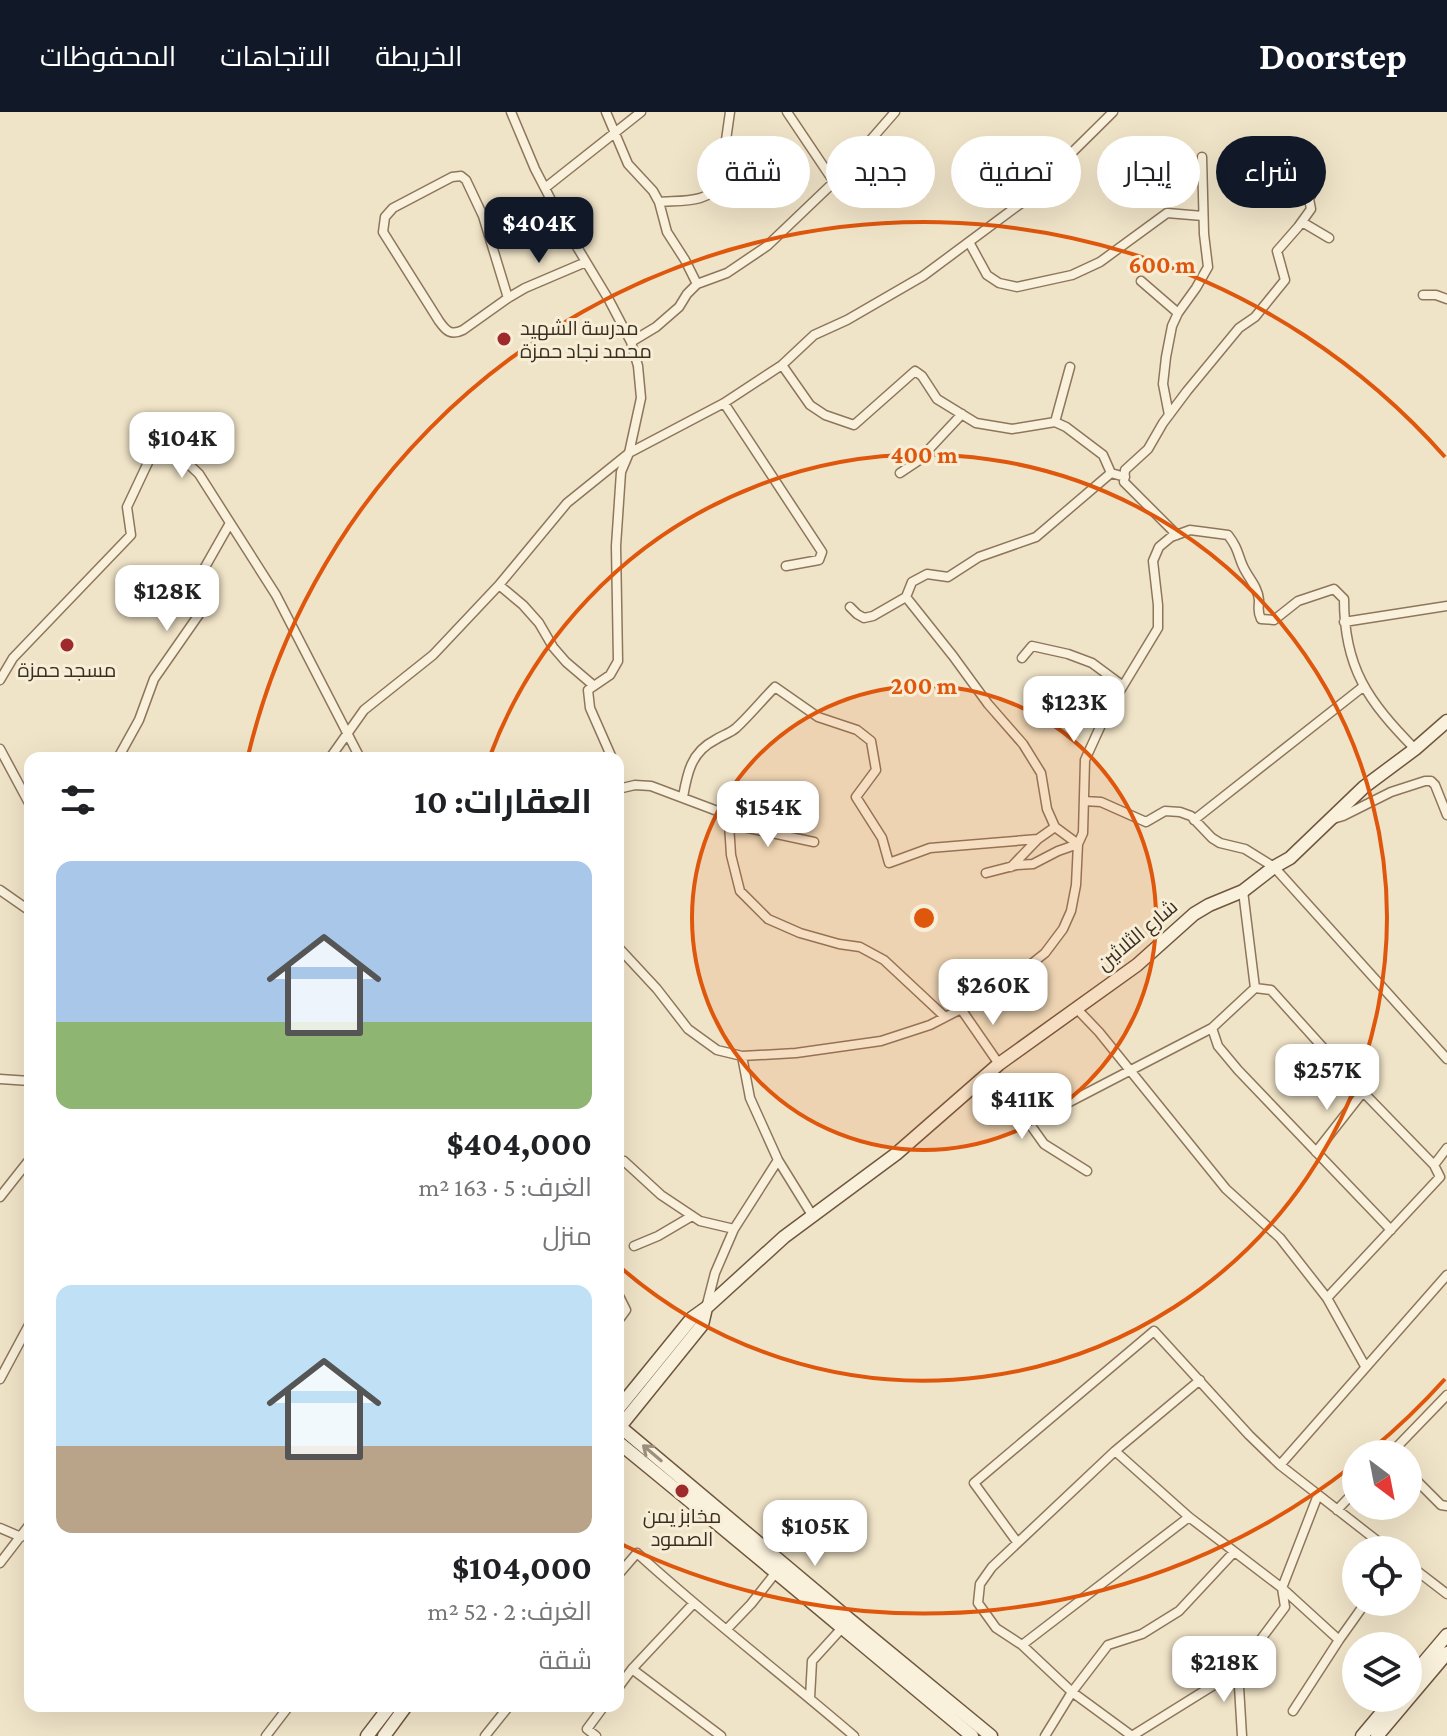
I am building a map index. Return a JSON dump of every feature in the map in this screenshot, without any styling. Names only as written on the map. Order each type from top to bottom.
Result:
[{"type":"street","points":[[511,112],[565,227],[631,342],[638,366],[641,398],[629,453],[621,472],[616,546],[618,661],[610,675],[588,690],[590,708],[609,752]]},
{"type":"street","points":[[606,112],[628,164],[653,191],[667,232],[697,284]]},
{"type":"street","points":[[545,188],[641,112]]},
{"type":"street","points":[[659,202],[703,198],[714,192],[720,182],[730,112]]},
{"type":"street","points":[[787,112],[826,172]]},
{"type":"street","points":[[874,136],[895,112]]},
{"type":"street","points":[[334,752],[364,710],[433,655],[499,585],[567,503],[629,453],[724,403],[782,365],[814,335],[847,320],[923,276],[1020,204],[1113,112]]},
{"type":"street","points":[[1169,415],[1163,384],[1172,326],[1208,267],[1202,157]]},
{"type":"street","points":[[508,298],[483,216],[466,180],[461,176],[452,177],[393,208],[385,217],[383,232],[446,330],[456,333],[525,288],[586,262]]},
{"type":"street","points":[[631,342],[656,327],[679,307],[697,284],[727,273],[767,246],[826,190]]},
{"type":"street","points":[[1177,535],[1124,482],[1125,470],[1148,449],[1169,415],[1239,328],[1255,317],[1285,280],[1277,251],[1311,208]]},
{"type":"street","points":[[969,242],[987,275],[999,283],[1017,287],[1072,275],[1100,262],[1167,213],[1203,216]]},
{"type":"street","points":[[1302,222],[1329,238]]},
{"type":"street","points":[[1141,281],[1178,313]]},
{"type":"street","points":[[1423,295],[1447,299]]},
{"type":"street","points":[[782,365],[810,405],[825,415],[854,425],[915,371],[922,376],[937,399],[976,423],[1012,429],[1055,422],[1066,427],[1103,455],[1111,473]]},
{"type":"street","points":[[1055,422],[1070,367]]},
{"type":"street","points":[[724,403],[822,552],[819,560],[786,566]]},
{"type":"street","points":[[900,473],[918,461],[962,414]]},
{"type":"street","points":[[0,680],[13,658],[131,535],[127,507],[160,437],[199,474],[276,595],[357,752]]},
{"type":"street","points":[[1111,473],[1125,477]]},
{"type":"street","points":[[850,607],[864,618],[873,616],[906,597],[912,582],[927,574],[948,577],[979,557],[1036,537],[1111,473]]},
{"type":"street","points":[[121,752],[139,720],[154,679],[200,613],[192,590],[230,523]]},
{"type":"street","points":[[624,953],[688,1029],[717,1050],[742,1056],[796,1053],[881,1041],[930,1025],[961,1009],[1045,953],[1063,929],[1071,911],[1078,844],[1083,833],[1085,760],[1096,732],[1158,628],[1153,561],[1159,547],[1171,537],[1190,530],[1228,535],[1236,545],[1253,583],[1261,619],[1274,620],[1298,601],[1334,589],[1344,599],[1344,622],[1354,669],[1378,706],[1415,749]]},
{"type":"street","points":[[499,585],[539,623],[566,662],[593,685]]},
{"type":"street","points":[[906,597],[988,704],[1023,744],[1041,773],[1047,809],[1055,827],[1078,844]]},
{"type":"street","points":[[1344,622],[1447,606]]},
{"type":"street","points":[[1022,658],[1032,646],[1068,654],[1092,663],[1123,686]]},
{"type":"street","points":[[1194,820],[1364,686]]},
{"type":"street","points":[[683,797],[689,768],[696,755],[715,739],[737,727],[775,687],[818,717],[857,730],[871,741],[876,770],[856,797],[882,838],[889,863],[930,848],[1038,839]]},
{"type":"street","name":"شارع الثلاثين","points":[[624,1402],[692,1318],[757,1260],[812,1215],[896,1154],[999,1064],[1149,956],[1194,914],[1243,891],[1290,858],[1364,787],[1447,721]]},
{"type":"street","points":[[0,749],[24,794]]},
{"type":"street","points":[[1328,821],[1391,792],[1425,781],[1435,785],[1447,815]]},
{"type":"street","points":[[624,788],[651,786],[720,812],[729,824],[731,855],[740,891],[768,919],[800,933],[860,947],[884,960],[944,1016]]},
{"type":"street","points":[[1084,801],[1101,802],[1146,822],[1165,811],[1180,812],[1191,816],[1220,843],[1245,849],[1274,867],[1447,1059]]},
{"type":"street","points":[[729,824],[814,842]]},
{"type":"street","points":[[1011,867],[1038,839],[1055,827]]},
{"type":"street","points":[[986,873],[1033,864],[1078,844]]},
{"type":"street","points":[[0,890],[24,907]]},
{"type":"street","points":[[1243,891],[1255,988]]},
{"type":"street","points":[[1029,1123],[1212,1028],[1255,988]]},
{"type":"street","points":[[1255,988],[1271,990],[1434,1165],[1440,1177],[1327,1298]]},
{"type":"street","points":[[1076,1008],[1226,1189],[1280,1238],[1327,1298],[1365,1366]]},
{"type":"street","points":[[961,1009],[999,1064]]},
{"type":"street","points":[[1212,1028],[1218,1046],[1238,1070],[1391,1230]]},
{"type":"street","points":[[742,1056],[750,1098],[778,1160],[812,1215]]},
{"type":"street","points":[[0,1079],[24,1081]]},
{"type":"street","points":[[975,1086],[1029,1123],[1044,1144],[1087,1171]]},
{"type":"street","points":[[1316,1152],[1363,1092]]},
{"type":"street","points":[[1434,1165],[1447,1148]]},
{"type":"street","points":[[706,1308],[715,1273],[734,1229],[778,1160]]},
{"type":"street","points":[[624,1161],[661,1195],[700,1221],[734,1229]]},
{"type":"street","points":[[0,1197],[24,1167]]},
{"type":"street","points":[[634,1246],[692,1216]]},
{"type":"street","points":[[1280,1465],[1447,1275]]},
{"type":"street","name":"شارع الثلاثين","points":[[624,1421],[702,1325],[706,1308]]},
{"type":"street","points":[[1017,1542],[974,1483],[1154,1331],[1280,1465],[1371,1536]]},
{"type":"street","points":[[0,1379],[24,1334]]},
{"type":"street","points":[[1200,1380],[1115,1451],[992,1567],[980,1584],[978,1603],[996,1628],[1022,1645],[1072,1692],[1132,1736],[1238,1670],[1285,1607],[1282,1588],[1318,1495]]},
{"type":"street","points":[[1404,1440],[1447,1395]]},
{"type":"street","points":[[624,1431],[991,1736]]},
{"type":"street","points":[[624,1447],[972,1736]]},
{"type":"street","points":[[1115,1451],[1189,1517],[1282,1588],[1339,1640]]},
{"type":"street","points":[[1422,1486],[1441,1505],[1447,1506]]},
{"type":"street","points":[[1337,1510],[1342,1505]]},
{"type":"street","points":[[1022,1645],[1189,1517]]},
{"type":"street","points":[[0,1528],[21,1537]]},
{"type":"street","points":[[0,1563],[24,1533]]},
{"type":"street","points":[[1045,1736],[1072,1692],[1108,1645],[1142,1634],[1179,1611],[1234,1552]]},
{"type":"street","points":[[624,1568],[637,1553],[693,1604],[854,1736]]},
{"type":"street","points":[[727,1629],[777,1571]]},
{"type":"street","points":[[1422,1575],[1447,1594]]},
{"type":"street","points":[[624,1680],[693,1604]]},
{"type":"street","points":[[1293,1711],[1356,1616]]},
{"type":"street","points":[[810,1698],[812,1661],[842,1628]]},
{"type":"street","points":[[1422,1664],[1447,1635]]},
{"type":"street","points":[[1377,1736],[1447,1653]]},
{"type":"street","points":[[632,1669],[721,1736]]},
{"type":"street","points":[[1238,1670],[1242,1736]]},
{"type":"street","points":[[266,1736],[284,1712]]},
{"type":"street","points":[[367,1736],[385,1712]]},
{"type":"street","points":[[384,1736],[402,1712]]},
{"type":"street","points":[[485,1736],[504,1712]]},
{"type":"street","points":[[596,1736],[587,1729],[600,1712]]},
{"type":"street","points":[[1362,1736],[1382,1712]]},
{"type":"place","name":"مدرسة الشهيد محمد نجاد حمزة","points":[[504,339]]},
{"type":"place","name":"مسجد حمزة","points":[[67,645]]},
{"type":"place","name":"مخابز يمن الصمود","points":[[682,1491]]}]
